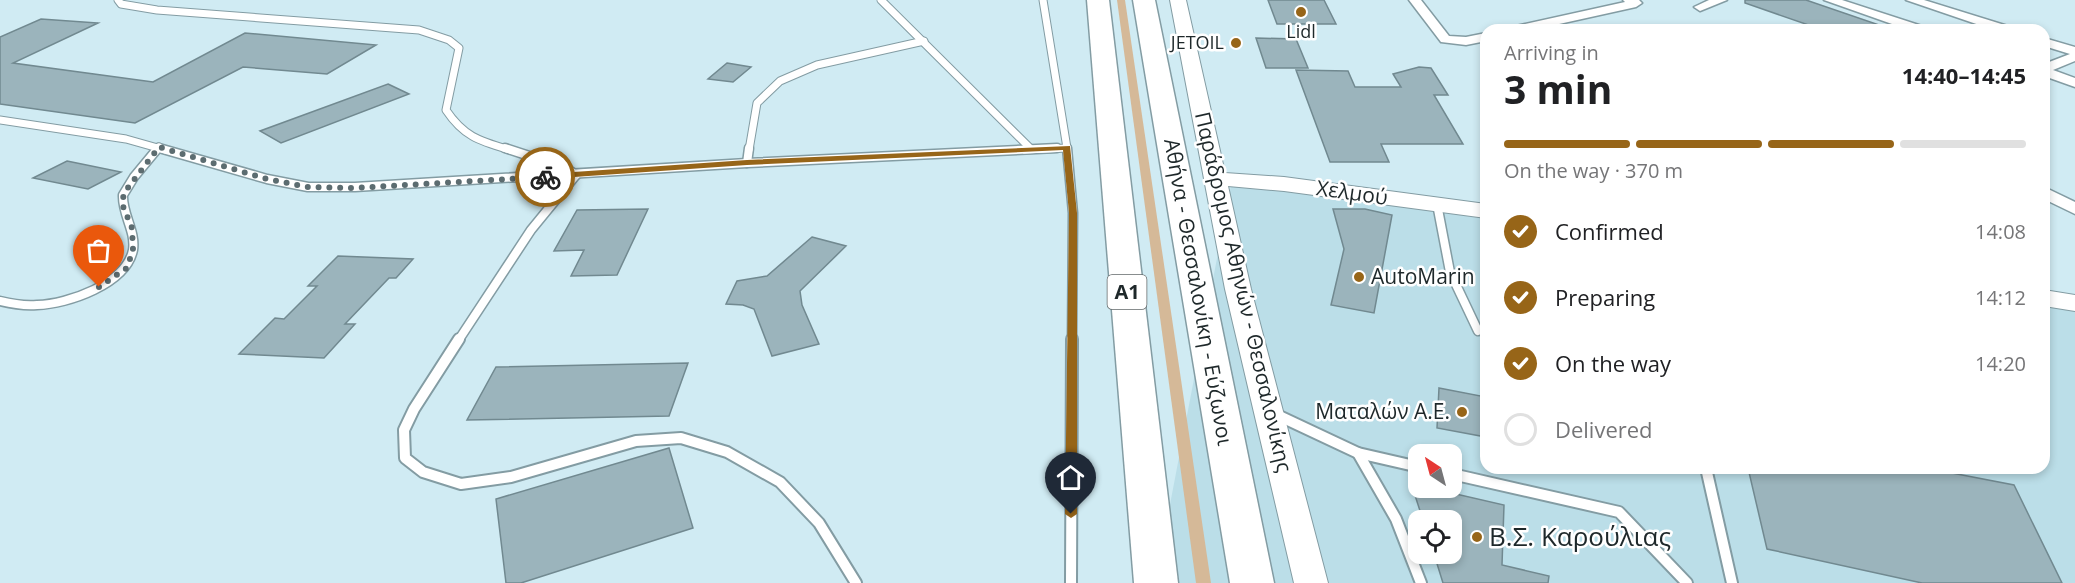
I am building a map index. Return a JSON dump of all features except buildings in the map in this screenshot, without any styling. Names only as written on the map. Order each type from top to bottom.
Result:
[{"type":"highway","name":"Α1","points":[[1098,0],[1156,583]]},
{"type":"highway","name":"Αθήνα - Θεσσαλονίκη - Εύζωνοι","points":[[1144,0],[1252,583]]},
{"type":"main road","name":"Παράδρομος Αθηνών - Θεσσαλονίκης","points":[[1178,0],[1238,289],[1311,583]]},
{"type":"main road","name":"Χελμού","points":[[1216,179],[1284,184],[1480,210]]},
{"type":"main road","points":[[2050,299],[2075,303]]},
{"type":"street","points":[[1415,0],[1445,39],[1466,41],[1480,38]]},
{"type":"street","points":[[1543,24],[1636,3],[1629,0]]},
{"type":"street","points":[[1700,7],[1721,0]]},
{"type":"street","points":[[1830,0],[1903,24]]},
{"type":"street","points":[[1912,0],[1988,24]]},
{"type":"street","points":[[2050,44],[2075,51]]},
{"type":"street","points":[[2050,67],[2075,56]]},
{"type":"street","points":[[2050,73],[2075,83]]},
{"type":"street","points":[[2050,195],[2075,209]]},
{"type":"lane","points":[[118,0],[121,4],[157,10],[419,30],[449,40],[459,48],[446,110],[455,124],[472,138],[566,168],[576,175]]},
{"type":"lane","points":[[881,0],[1031,149]]},
{"type":"lane","points":[[1043,0],[1067,148],[1073,213],[1071,583]]},
{"type":"lane","points":[[747,163],[757,103],[780,81],[817,65],[924,41]]},
{"type":"lane","points":[[0,120],[126,139],[267,179],[308,187],[355,188],[747,163],[1067,148]]},
{"type":"lane","points":[[0,301],[39,305],[68,300],[99,287],[127,268],[133,250],[132,228],[122,204],[124,193],[159,147]]},
{"type":"lane","points":[[576,175],[553,201],[513,255],[414,409],[404,430],[405,458],[423,472],[461,484],[511,477],[636,441],[681,438],[727,452],[780,482],[819,523],[856,583]]},
{"type":"lane","points":[[1437,204],[1450,272],[1478,331]]},
{"type":"lane","points":[[1268,411],[1358,453],[1408,464]]},
{"type":"lane","points":[[1358,453],[1396,519],[1421,583]]},
{"type":"lane","points":[[1707,474],[1732,583]]},
{"type":"lane","points":[[1462,476],[1619,512],[1687,583]]},
{"type":"shaded area","points":[[1117,0],[1125,0],[1211,583],[1196,583]]},
{"type":"shaded area","points":[[1231,185],[1285,189],[1480,218],[1480,474],[2050,474],[2050,307],[2075,311],[2075,583],[1155,583]]},
{"type":"way so far","points":[[99,287],[127,268],[133,250],[132,228],[122,204],[124,193],[159,147],[267,179],[308,187],[355,188],[545,177]]},
{"type":"place","name":"Lidl","points":[[1301,12]]},
{"type":"place","name":"JETOIL","points":[[1236,43]]},
{"type":"place","name":"AutoMarin","points":[[1359,277]]},
{"type":"place","name":"Ματαλών Α.Ε.","points":[[1462,412]]},
{"type":"place","name":"Β.Σ. Καρούλιας","points":[[1477,537]]},
{"type":"route","points":[[545,177],[747,163],[1067,148],[1073,213],[1071,514]]}]
